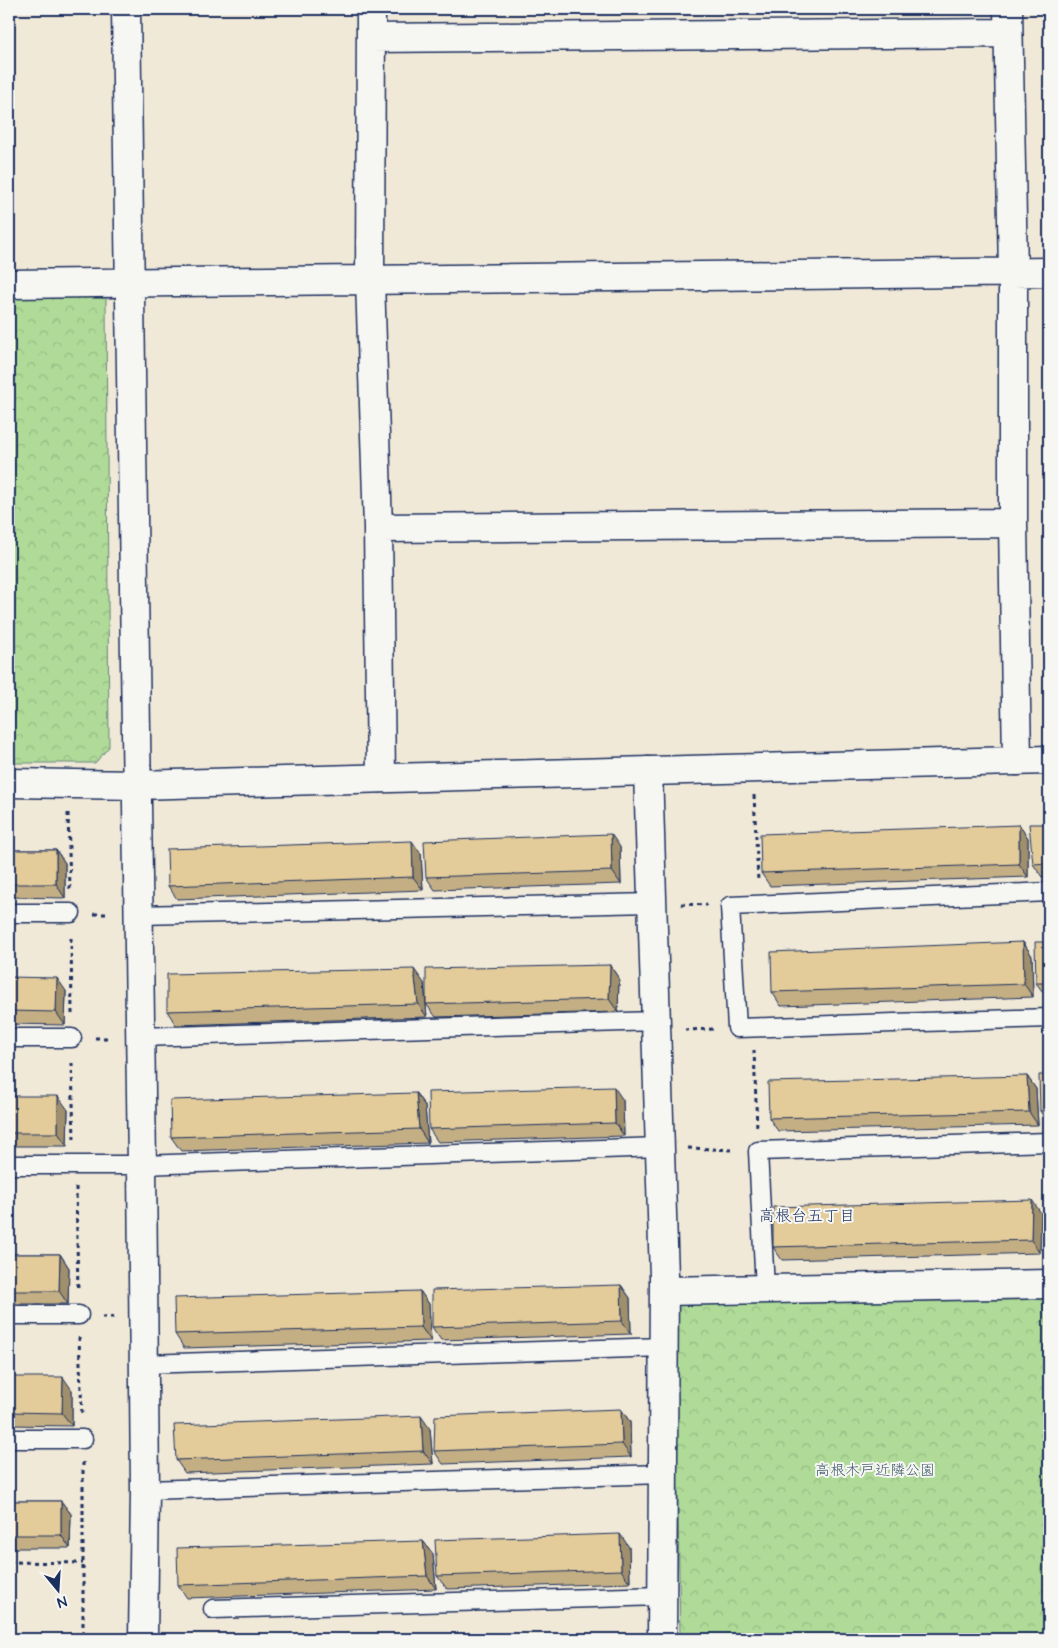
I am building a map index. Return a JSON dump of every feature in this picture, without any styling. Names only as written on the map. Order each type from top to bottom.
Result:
[{"type":"street","points":[[126,9],[142,1165],[145,1490],[143,1639]]},
{"type":"street","points":[[371,9],[370,280],[378,528],[381,778]]},
{"type":"street","points":[[371,38],[1008,21],[1013,272],[1013,523],[1017,761]]},
{"type":"street","points":[[9,284],[1049,272]]},
{"type":"street","points":[[378,528],[1013,523]]},
{"type":"street","points":[[9,783],[137,785],[1049,760]]},
{"type":"street","points":[[648,771],[664,1290],[662,1639]]},
{"type":"street","points":[[664,1290],[1049,1284]]},
{"type":"lane","points":[[1049,892],[730,906],[745,1028],[1049,1018]]},
{"type":"lane","points":[[139,915],[652,903]]},
{"type":"lane","points":[[9,914],[71,914]]},
{"type":"lane","points":[[140,1037],[656,1026]]},
{"type":"lane","points":[[9,1038],[72,1038]]},
{"type":"lane","points":[[765,1289],[758,1151],[1049,1142]]},
{"type":"lane","points":[[9,1165],[142,1165],[660,1147]]},
{"type":"lane","points":[[9,1315],[79,1315]]},
{"type":"lane","points":[[144,1364],[664,1346]]},
{"type":"lane","points":[[9,1439],[83,1439]]},
{"type":"lane","points":[[145,1490],[663,1474]]},
{"type":"lane","points":[[213,1608],[662,1596]]},
{"type":"path","points":[[754,791],[759,905]]},
{"type":"path","points":[[68,810],[83,1439],[83,1639]]},
{"type":"path","points":[[652,903],[730,906]]},
{"type":"path","points":[[71,914],[139,915]]},
{"type":"path","points":[[656,1026],[745,1028],[758,1151],[660,1147]]},
{"type":"path","points":[[72,1038],[140,1037]]},
{"type":"path","points":[[79,1315],[143,1319]]},
{"type":"path","points":[[9,1562],[83,1563]]},
{"type":"green space","points":[[106,297],[109,747],[95,763],[9,763],[9,298]]},
{"type":"green space","name":"高根木戸近隣公園","points":[[1049,1299],[1049,1639],[680,1639],[675,1305]]},
{"type":"building","points":[[1029,824],[1049,824],[1049,863],[1033,864]]},
{"type":"building","points":[[1019,825],[1019,864],[761,873],[760,834]]},
{"type":"building","points":[[611,834],[612,871],[426,877],[424,841]]},
{"type":"building","points":[[412,841],[413,877],[168,886],[167,849]]},
{"type":"building","points":[[9,850],[56,850],[56,884],[9,884]]},
{"type":"building","points":[[1023,942],[1024,984],[772,992],[771,952]]},
{"type":"building","points":[[1035,942],[1049,942],[1049,983],[1036,983]]},
{"type":"building","points":[[610,965],[609,999],[426,1004],[426,969]]},
{"type":"building","points":[[414,969],[418,1004],[167,1011],[167,974]]},
{"type":"building","points":[[9,977],[57,978],[56,1012],[9,1011]]},
{"type":"building","points":[[1039,1075],[1049,1075],[1049,1111],[1040,1111]]},
{"type":"building","points":[[1027,1076],[1029,1112],[769,1118],[768,1082]]},
{"type":"building","points":[[614,1087],[615,1123],[429,1129],[428,1092]]},
{"type":"building","points":[[416,1093],[419,1129],[171,1137],[170,1100]]},
{"type":"building","points":[[9,1096],[58,1096],[58,1133],[9,1133]]},
{"type":"building","points":[[1045,1199],[1049,1199],[1049,1239],[1046,1239]]},
{"type":"building","points":[[1032,1200],[1031,1240],[773,1247],[773,1207]]},
{"type":"building","points":[[9,1254],[60,1254],[59,1291],[9,1291]]},
{"type":"building","points":[[621,1285],[622,1321],[432,1327],[432,1290]]},
{"type":"building","points":[[420,1291],[421,1327],[175,1334],[174,1298]]},
{"type":"building","points":[[9,1377],[63,1377],[62,1413],[9,1412]]},
{"type":"building","points":[[621,1409],[622,1444],[434,1451],[435,1416]]},
{"type":"building","points":[[421,1416],[423,1451],[176,1460],[174,1425]]},
{"type":"building","points":[[9,1501],[61,1501],[61,1535],[9,1535]]},
{"type":"building","points":[[620,1534],[621,1570],[437,1576],[435,1540]]},
{"type":"building","points":[[423,1541],[427,1576],[178,1585],[177,1548]]},
{"type":"district","name":"高根台五丁目","points":[[807,1215]]}]
